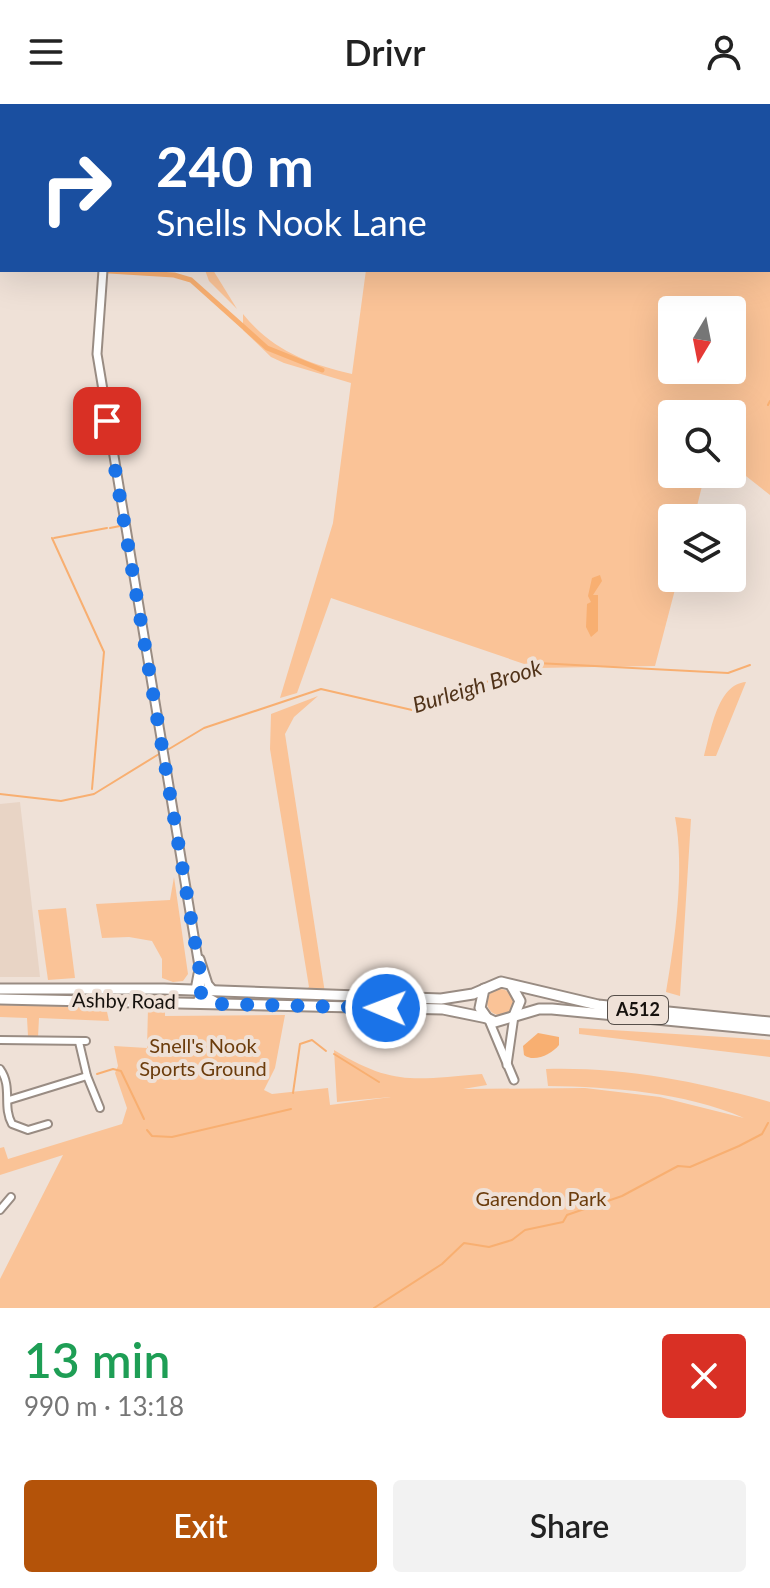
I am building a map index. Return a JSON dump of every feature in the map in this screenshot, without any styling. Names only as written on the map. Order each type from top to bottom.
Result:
[{"type":"main road","points":[[496,982],[508,984],[519,996],[519,1006],[514,1016],[499,1022],[487,1018],[479,1004],[484,989],[496,982]]},
{"type":"main road","name":"A512","points":[[508,984],[598,1005],[770,1022]]},
{"type":"main road","name":"Ashby Road","points":[[0,989],[198,995],[221,1004],[443,1009],[487,1018]]},
{"type":"main road","name":"Ashby Road","points":[[0,999],[198,995],[215,992],[432,999],[464,996],[484,989]]},
{"type":"main road","name":"A512","points":[[514,1016],[552,1009],[770,1030]]},
{"type":"street","points":[[103,272],[97,354],[199,973],[198,995]]},
{"type":"street","points":[[195,950],[208,984],[215,992]]},
{"type":"street","points":[[507,1065],[514,1016]]},
{"type":"street","points":[[487,1018],[514,1080]]},
{"type":"street","points":[[0,1040],[83,1041],[87,1076],[98,1105]]},
{"type":"street","points":[[0,1069],[8,1084],[8,1118],[16,1128],[28,1130],[44,1123]]},
{"type":"street","points":[[9,1100],[87,1076]]},
{"type":"street","points":[[0,1210],[12,1196]]},
{"type":"shaded area","points":[[600,575],[602,581],[593,595],[598,595],[598,631],[591,637],[586,627],[587,604],[591,602],[588,596],[592,578]]},
{"type":"shaded area","points":[[20,802],[40,977],[0,977],[0,804]]},
{"type":"shaded area","points":[[538,1033],[559,1037],[559,1045],[543,1056],[533,1058],[524,1055],[523,1046]]},
{"type":"green space","points":[[206,272],[214,272],[237,309],[209,281]]},
{"type":"green space","points":[[366,272],[770,272],[770,495],[746,476],[746,400],[658,400],[658,488],[702,488],[698,504],[658,504],[658,592],[674,592],[655,666],[536,668],[331,598],[297,693],[280,698],[333,523],[351,383],[271,357],[243,330],[243,314],[254,327],[279,346],[320,365],[352,374]]},
{"type":"green space","points":[[746,682],[716,756],[704,756],[722,700],[736,685]]},
{"type":"green space","points":[[318,696],[294,717],[285,734],[325,993],[305,990],[309,987],[270,749],[271,714]]},
{"type":"green space","points":[[675,817],[691,819],[680,996],[666,992],[679,882]]},
{"type":"green space","points":[[174,877],[188,974],[183,981],[173,982],[162,978],[162,959],[152,941],[129,937],[102,938],[96,904],[170,900]]},
{"type":"green space","points":[[66,908],[75,978],[48,980],[38,910]]},
{"type":"green space","points":[[500,989],[509,993],[513,1002],[509,1011],[500,1015],[491,1011],[487,1002],[491,993]]},
{"type":"green space","points":[[0,992],[181,993],[183,996],[0,995]]},
{"type":"green space","points":[[0,1005],[106,1007],[109,1021],[39,1018],[38,1037],[28,1036],[27,1018],[0,1017]]},
{"type":"green space","name":"Garendon Park","points":[[148,1008],[165,1008],[165,1016],[285,1015],[275,1068],[264,1090],[272,1094],[328,1088],[330,1105],[391,1097],[337,1102],[334,1050],[390,1075],[422,1078],[482,1074],[487,1085],[463,1089],[585,1088],[660,1097],[744,1118],[697,1102],[648,1093],[597,1088],[548,1086],[546,1069],[603,1070],[659,1077],[770,1102],[770,1308],[0,1308],[0,1279],[63,1155],[0,1175],[0,1148],[4,1147],[8,1159],[122,1124],[127,1108],[115,1073],[118,1066],[114,1046],[147,1048]]},
{"type":"green space","points":[[579,1028],[770,1040],[770,1057],[579,1034]]},
{"type":"waterway","points":[[125,272],[174,275],[191,280],[267,348],[322,370]]},
{"type":"waterway","points":[[768,405],[770,401]]},
{"type":"waterway","points":[[110,528],[120,526]]},
{"type":"waterway","points":[[54,538],[107,528]]},
{"type":"waterway","points":[[52,538],[104,652],[92,789]]},
{"type":"waterway","name":"Burleigh Brook","points":[[169,749],[204,728],[321,689],[412,710],[537,663],[728,673],[750,665]]},
{"type":"waterway","name":"Burleigh Brook","points":[[0,794],[61,801],[94,794],[159,754]]},
{"type":"waterway","points":[[293,1093],[300,1044],[312,1040],[326,1051]]},
{"type":"waterway","points":[[334,1054],[379,1082]]},
{"type":"waterway","points":[[97,1074],[113,1069],[121,1071],[144,1119]]},
{"type":"waterway","points":[[147,1130],[152,1136],[172,1137],[291,1109]]},
{"type":"waterway","points":[[374,1308],[442,1264],[464,1243],[489,1247],[512,1240],[525,1230],[563,1222],[567,1215],[622,1196],[678,1166],[690,1167],[739,1146],[762,1134],[768,1123]]},
{"type":"route","points":[[107,421],[201,978],[201,995],[221,1004],[386,1008]]},
{"type":"park label","name":"Snell's Nook Sports Ground","points":[[203,1058]]}]
